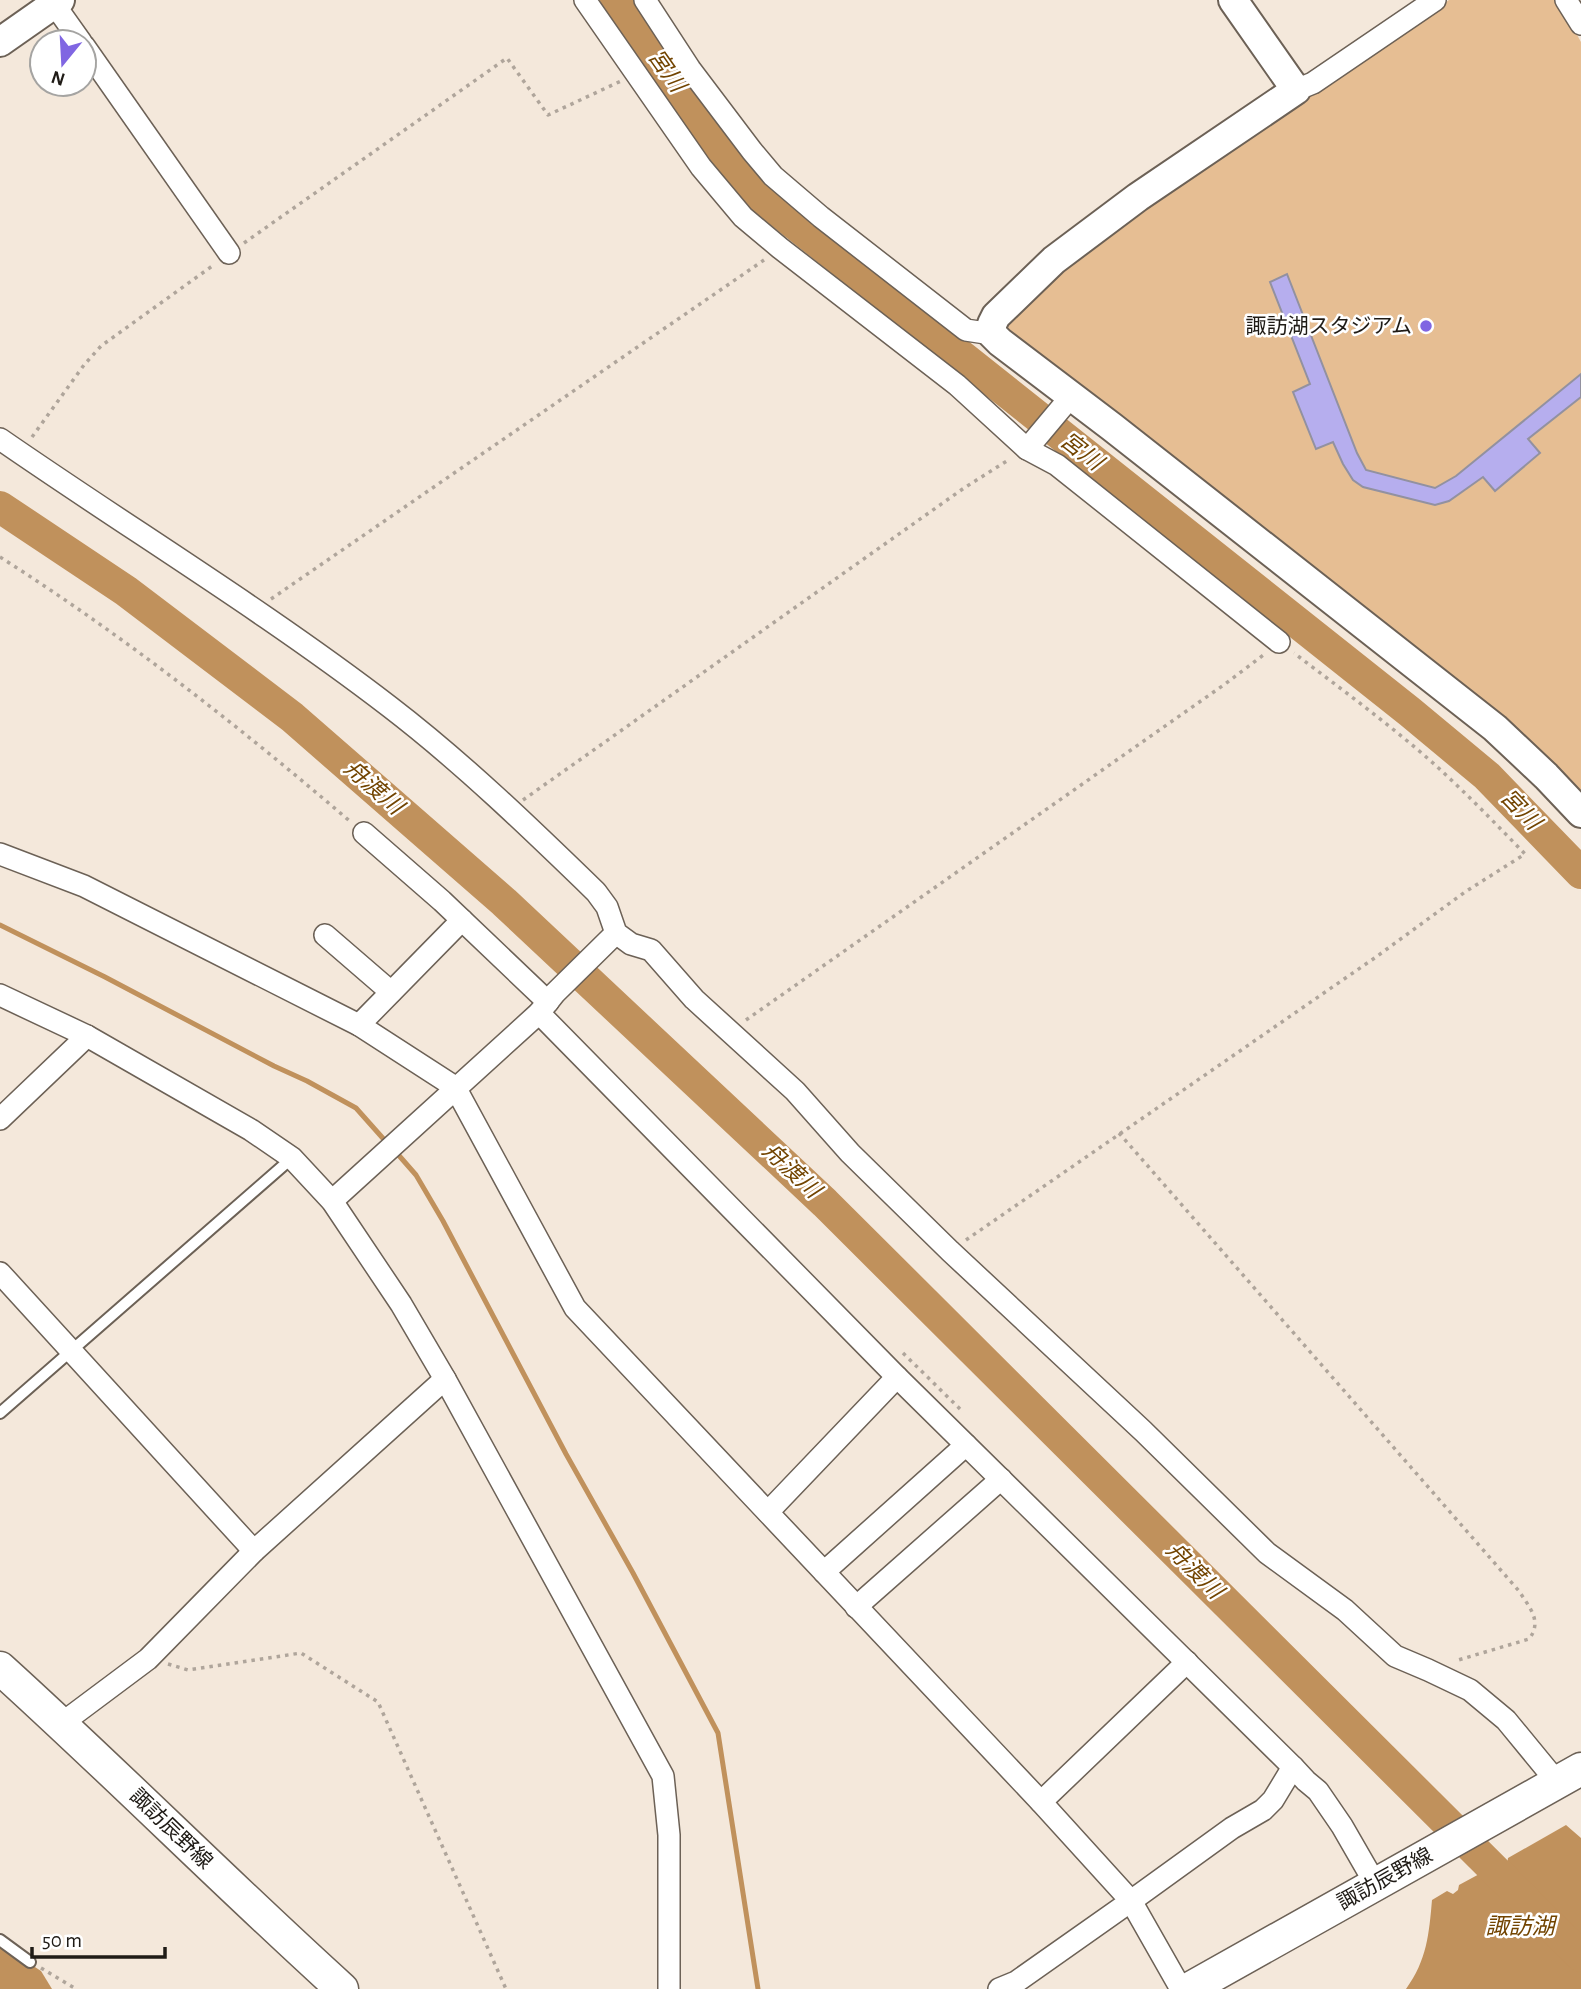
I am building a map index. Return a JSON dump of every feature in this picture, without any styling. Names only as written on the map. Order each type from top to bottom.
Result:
[{"type":"main road","name":"諏訪辰野線","points":[[0,1668],[342,1989]]},
{"type":"main road","name":"諏訪辰野線","points":[[1189,1989],[1558,1782]]},
{"type":"street","points":[[585,0],[709,177],[743,217],[1279,642]]},
{"type":"street","points":[[645,0],[698,79],[773,176],[821,217],[966,330],[992,334],[1066,400],[1112,426],[1495,728],[1581,813]]},
{"type":"street","points":[[1233,0],[1296,90]]},
{"type":"street","points":[[992,334],[992,324],[996,316],[1054,260],[1138,197],[1435,0]]},
{"type":"street","points":[[1566,0],[1581,24]]},
{"type":"street","points":[[0,42],[57,2],[73,28]]},
{"type":"street","points":[[98,65],[229,253]]},
{"type":"street","points":[[1030,446],[1066,400]]},
{"type":"street","points":[[0,439],[255,610],[391,708],[511,809],[596,892],[607,907],[612,937]]},
{"type":"street","points":[[364,833],[462,920],[547,1003],[897,1377],[1318,1791],[1342,1826],[1386,1879]]},
{"type":"street","points":[[0,853],[85,886],[359,1026],[456,1087],[575,1308],[1131,1901],[1181,1989]]},
{"type":"street","points":[[359,1026],[462,920]]},
{"type":"street","points":[[325,935],[391,992]]},
{"type":"street","points":[[612,937],[651,950],[694,999],[795,1091],[850,1153],[950,1251],[1143,1431],[1266,1553],[1345,1610],[1395,1656],[1471,1690],[1506,1720],[1558,1782]]},
{"type":"street","points":[[332,1201],[547,1003],[612,937]]},
{"type":"street","points":[[0,995],[87,1036],[251,1129],[292,1158],[332,1201],[401,1304],[445,1379],[663,1776],[669,1835],[669,1989]]},
{"type":"street","points":[[0,1119],[87,1036]]},
{"type":"street","points":[[0,1273],[254,1551]]},
{"type":"street","points":[[768,1512],[897,1377]]},
{"type":"street","points":[[61,1724],[148,1659],[254,1551],[445,1379]]},
{"type":"street","points":[[824,1572],[966,1445]]},
{"type":"street","points":[[856,1607],[1000,1479]]},
{"type":"street","points":[[1041,1802],[1187,1662]]},
{"type":"street","points":[[999,1989],[1016,1982],[1232,1828],[1263,1810],[1273,1800],[1293,1767]]},
{"type":"lane","points":[[0,1413],[292,1158]]},
{"type":"lane","points":[[0,1940],[30,1962]]},
{"type":"path","points":[[20,453],[101,346],[507,58],[548,115],[635,74]]},
{"type":"path","points":[[255,610],[780,248]]},
{"type":"path","points":[[511,809],[964,488],[1030,446]]},
{"type":"path","points":[[0,557],[50,589],[156,666],[272,755],[364,833]]},
{"type":"path","points":[[730,1031],[1225,684],[1279,642],[1370,710],[1432,762],[1525,854],[1465,892],[1376,957],[950,1251]]},
{"type":"path","points":[[1119,1133],[1519,1591],[1536,1620],[1535,1632],[1529,1639],[1428,1670]]},
{"type":"path","points":[[148,1659],[188,1670],[302,1653],[378,1702],[506,1989]]},
{"type":"path","points":[[30,1962],[76,1989]]},
{"type":"shaded area","points":[[1449,0],[1558,0],[1581,42],[1581,793],[1008,334],[1008,323],[1055,277],[1156,201]]},
{"type":"water","name":"諏訪湖","points":[[1566,1825],[1581,1838],[1581,1989],[1406,1989],[1423,1957],[1432,1900],[1447,1891],[1453,1894],[1459,1885],[1496,1865],[1501,1868],[1507,1865],[1508,1858]]},
{"type":"water","points":[[0,1944],[41,1971],[52,1989],[0,1989]]},
{"type":"building","points":[[1287,274],[1366,470],[1435,488],[1456,476],[1581,374],[1581,397],[1528,439],[1540,453],[1495,491],[1483,477],[1449,501],[1435,505],[1363,487],[1353,480],[1333,442],[1316,449],[1293,392],[1310,384],[1270,282]]},
{"type":"waterway","name":"宮川","points":[[616,0],[704,126],[761,197],[1410,712],[1487,776],[1581,873]]},
{"type":"waterway","name":"舟渡川","points":[[0,507],[126,591],[292,717],[504,902],[825,1203],[1581,1956]]},
{"type":"waterway","points":[[0,925],[356,1108],[388,1144]]},
{"type":"waterway","points":[[395,1151],[416,1175],[443,1221],[718,1733],[758,1989]]},
{"type":"place","name":"諏訪湖スタジアム","points":[[1426,326]]}]
